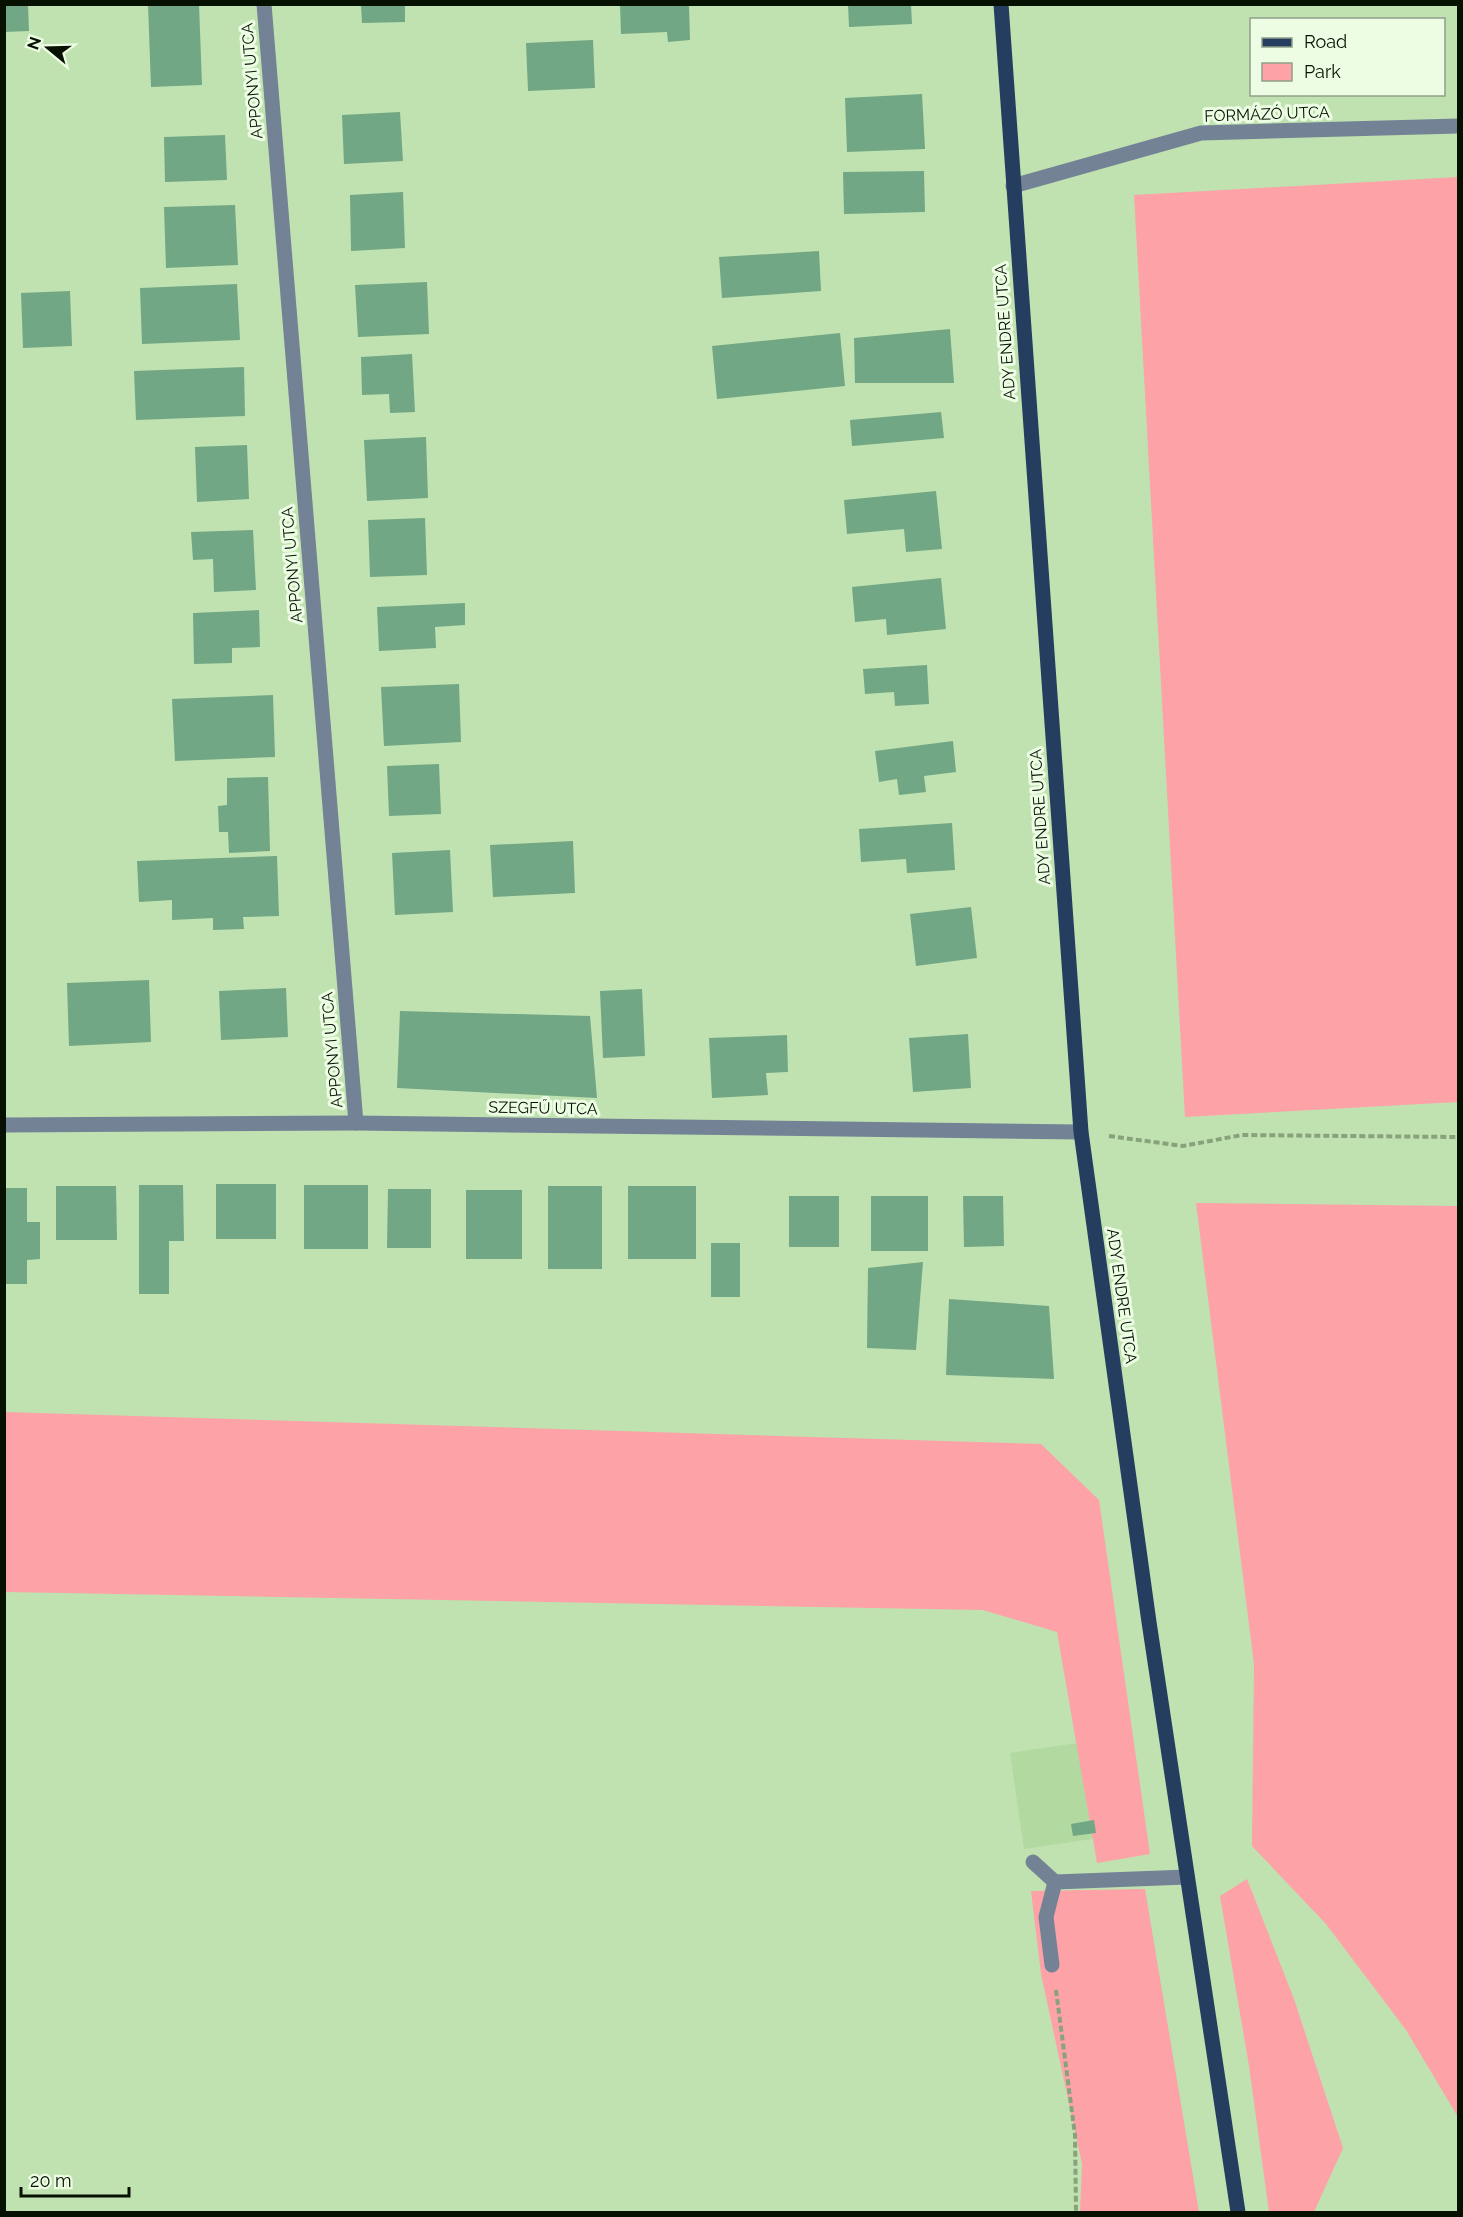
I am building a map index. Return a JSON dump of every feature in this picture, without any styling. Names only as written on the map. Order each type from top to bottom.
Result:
[{"type":"main road","name":"ADY ENDRE UTCA","points":[[1001,4],[1081,1132],[1149,1623],[1238,2212]]},
{"type":"street","name":"APPONYI UTCA","points":[[264,4],[356,1123]]},
{"type":"street","name":"FORMÁZÓ UTCA","points":[[1013,186],[1201,133],[1458,126]]},
{"type":"street","name":"SZEGFŰ UTCA","points":[[4,1125],[356,1123],[1081,1132]]},
{"type":"street","points":[[1033,1862],[1055,1882],[1187,1877]]},
{"type":"street","points":[[1052,1965],[1046,1917],[1055,1882]]},
{"type":"path","points":[[1081,1132],[1183,1146],[1242,1135],[1458,1137]]},
{"type":"path","points":[[1052,1965],[1075,2135],[1076,2212]]},
{"type":"shaded area","points":[[1091,1741],[1105,1837],[1024,1849],[1010,1753]]},
{"type":"green space","points":[[1458,177],[1458,1102],[1185,1117],[1134,195]]},
{"type":"green space","points":[[1196,1203],[1458,1206],[1458,2117],[1406,2030],[1326,1924],[1252,1846],[1254,1664]]},
{"type":"green space","points":[[5,1412],[1041,1444],[1099,1500],[1150,1854],[1097,1863],[1057,1632],[983,1610],[5,1592]]},
{"type":"green space","points":[[1247,1879],[1294,1999],[1343,2148],[1314,2212],[1269,2212],[1249,2066],[1220,1896]]},
{"type":"green space","points":[[1145,1889],[1199,2212],[1080,2212],[1082,2164],[1041,1974],[1031,1891]]},
{"type":"building","points":[[4,4],[28,4],[29,31],[4,32]]},
{"type":"building","points":[[148,4],[199,4],[202,85],[151,87]]},
{"type":"building","points":[[620,4],[689,4],[690,40],[668,42],[667,32],[621,34]]},
{"type":"building","points":[[848,4],[911,4],[912,24],[849,27]]},
{"type":"building","points":[[361,5],[405,5],[405,22],[362,23]]},
{"type":"building","points":[[593,40],[595,88],[528,91],[526,43]]},
{"type":"building","points":[[922,94],[925,149],[847,152],[845,98]]},
{"type":"building","points":[[400,112],[403,161],[344,164],[342,115]]},
{"type":"building","points":[[225,135],[227,180],[165,182],[164,137]]},
{"type":"building","points":[[924,171],[925,212],[844,214],[843,172]]},
{"type":"building","points":[[403,192],[405,248],[351,251],[350,195]]},
{"type":"building","points":[[235,205],[238,265],[166,268],[164,207]]},
{"type":"building","points":[[819,251],[821,291],[722,298],[719,257]]},
{"type":"building","points":[[427,282],[429,334],[358,337],[355,285]]},
{"type":"building","points":[[237,284],[240,340],[142,344],[140,288]]},
{"type":"building","points":[[70,291],[72,346],[23,348],[21,293]]},
{"type":"building","points":[[950,329],[954,383],[855,383],[854,338]]},
{"type":"building","points":[[840,333],[845,386],[717,399],[712,346]]},
{"type":"building","points":[[412,354],[415,412],[390,413],[389,394],[362,395],[361,357]]},
{"type":"building","points":[[244,367],[245,416],[136,420],[134,371]]},
{"type":"building","points":[[941,412],[944,438],[852,446],[850,420]]},
{"type":"building","points":[[426,437],[428,498],[367,501],[364,440]]},
{"type":"building","points":[[247,445],[249,499],[197,502],[195,447]]},
{"type":"building","points":[[936,491],[942,549],[906,552],[904,529],[847,534],[844,500]]},
{"type":"building","points":[[425,518],[427,575],[370,577],[368,520]]},
{"type":"building","points":[[253,530],[256,590],[214,592],[213,559],[193,560],[191,532]]},
{"type":"building","points":[[941,578],[946,629],[887,635],[886,619],[855,622],[852,587]]},
{"type":"building","points":[[465,603],[465,625],[435,627],[436,648],[379,651],[377,607]]},
{"type":"building","points":[[259,610],[260,647],[232,648],[232,663],[194,664],[193,613]]},
{"type":"building","points":[[927,665],[929,704],[895,706],[894,692],[865,694],[863,669]]},
{"type":"building","points":[[459,684],[461,742],[384,746],[381,687]]},
{"type":"building","points":[[273,695],[275,757],[175,761],[172,699]]},
{"type":"building","points":[[953,741],[956,772],[924,776],[926,792],[899,795],[897,779],[879,782],[875,751]]},
{"type":"building","points":[[439,764],[441,814],[389,816],[387,766]]},
{"type":"building","points":[[268,777],[270,851],[229,853],[228,832],[219,832],[218,806],[227,805],[227,778]]},
{"type":"building","points":[[952,823],[955,870],[907,873],[906,859],[861,862],[859,829]]},
{"type":"building","points":[[573,841],[575,893],[493,897],[490,845]]},
{"type":"building","points":[[450,850],[453,912],[395,915],[392,853]]},
{"type":"building","points":[[277,856],[279,916],[243,917],[244,929],[213,930],[213,918],[172,920],[172,900],[139,902],[137,861]]},
{"type":"building","points":[[971,907],[977,958],[916,966],[910,914]]},
{"type":"building","points":[[149,980],[151,1042],[69,1046],[67,983]]},
{"type":"building","points":[[286,988],[288,1037],[221,1040],[219,991]]},
{"type":"building","points":[[642,989],[645,1056],[603,1058],[600,991]]},
{"type":"building","points":[[400,1011],[590,1016],[597,1098],[397,1088]]},
{"type":"building","points":[[968,1034],[971,1088],[913,1092],[909,1038]]},
{"type":"building","points":[[787,1035],[788,1072],[766,1073],[768,1095],[712,1098],[709,1038]]},
{"type":"building","points":[[216,1184],[276,1184],[276,1239],[216,1239]]},
{"type":"building","points":[[139,1185],[183,1185],[184,1241],[169,1241],[169,1294],[139,1294]]},
{"type":"building","points":[[304,1185],[368,1185],[368,1249],[304,1249]]},
{"type":"building","points":[[56,1186],[116,1186],[117,1240],[56,1240]]},
{"type":"building","points":[[548,1186],[602,1186],[602,1269],[548,1269]]},
{"type":"building","points":[[628,1186],[696,1186],[696,1259],[628,1259]]},
{"type":"building","points":[[4,1188],[27,1188],[27,1222],[40,1222],[40,1259],[27,1260],[27,1284],[4,1284]]},
{"type":"building","points":[[388,1189],[431,1189],[431,1248],[387,1248]]},
{"type":"building","points":[[466,1190],[522,1190],[522,1259],[466,1259]]},
{"type":"building","points":[[789,1196],[839,1196],[839,1247],[789,1247]]},
{"type":"building","points":[[871,1196],[928,1196],[928,1251],[871,1251]]},
{"type":"building","points":[[963,1196],[1003,1196],[1004,1246],[964,1247]]},
{"type":"building","points":[[711,1243],[740,1243],[740,1297],[711,1297]]},
{"type":"building","points":[[923,1262],[916,1350],[867,1348],[868,1268]]},
{"type":"building","points":[[949,1299],[1049,1306],[1054,1379],[946,1375]]},
{"type":"building","points":[[1094,1820],[1096,1833],[1073,1836],[1071,1824]]}]
